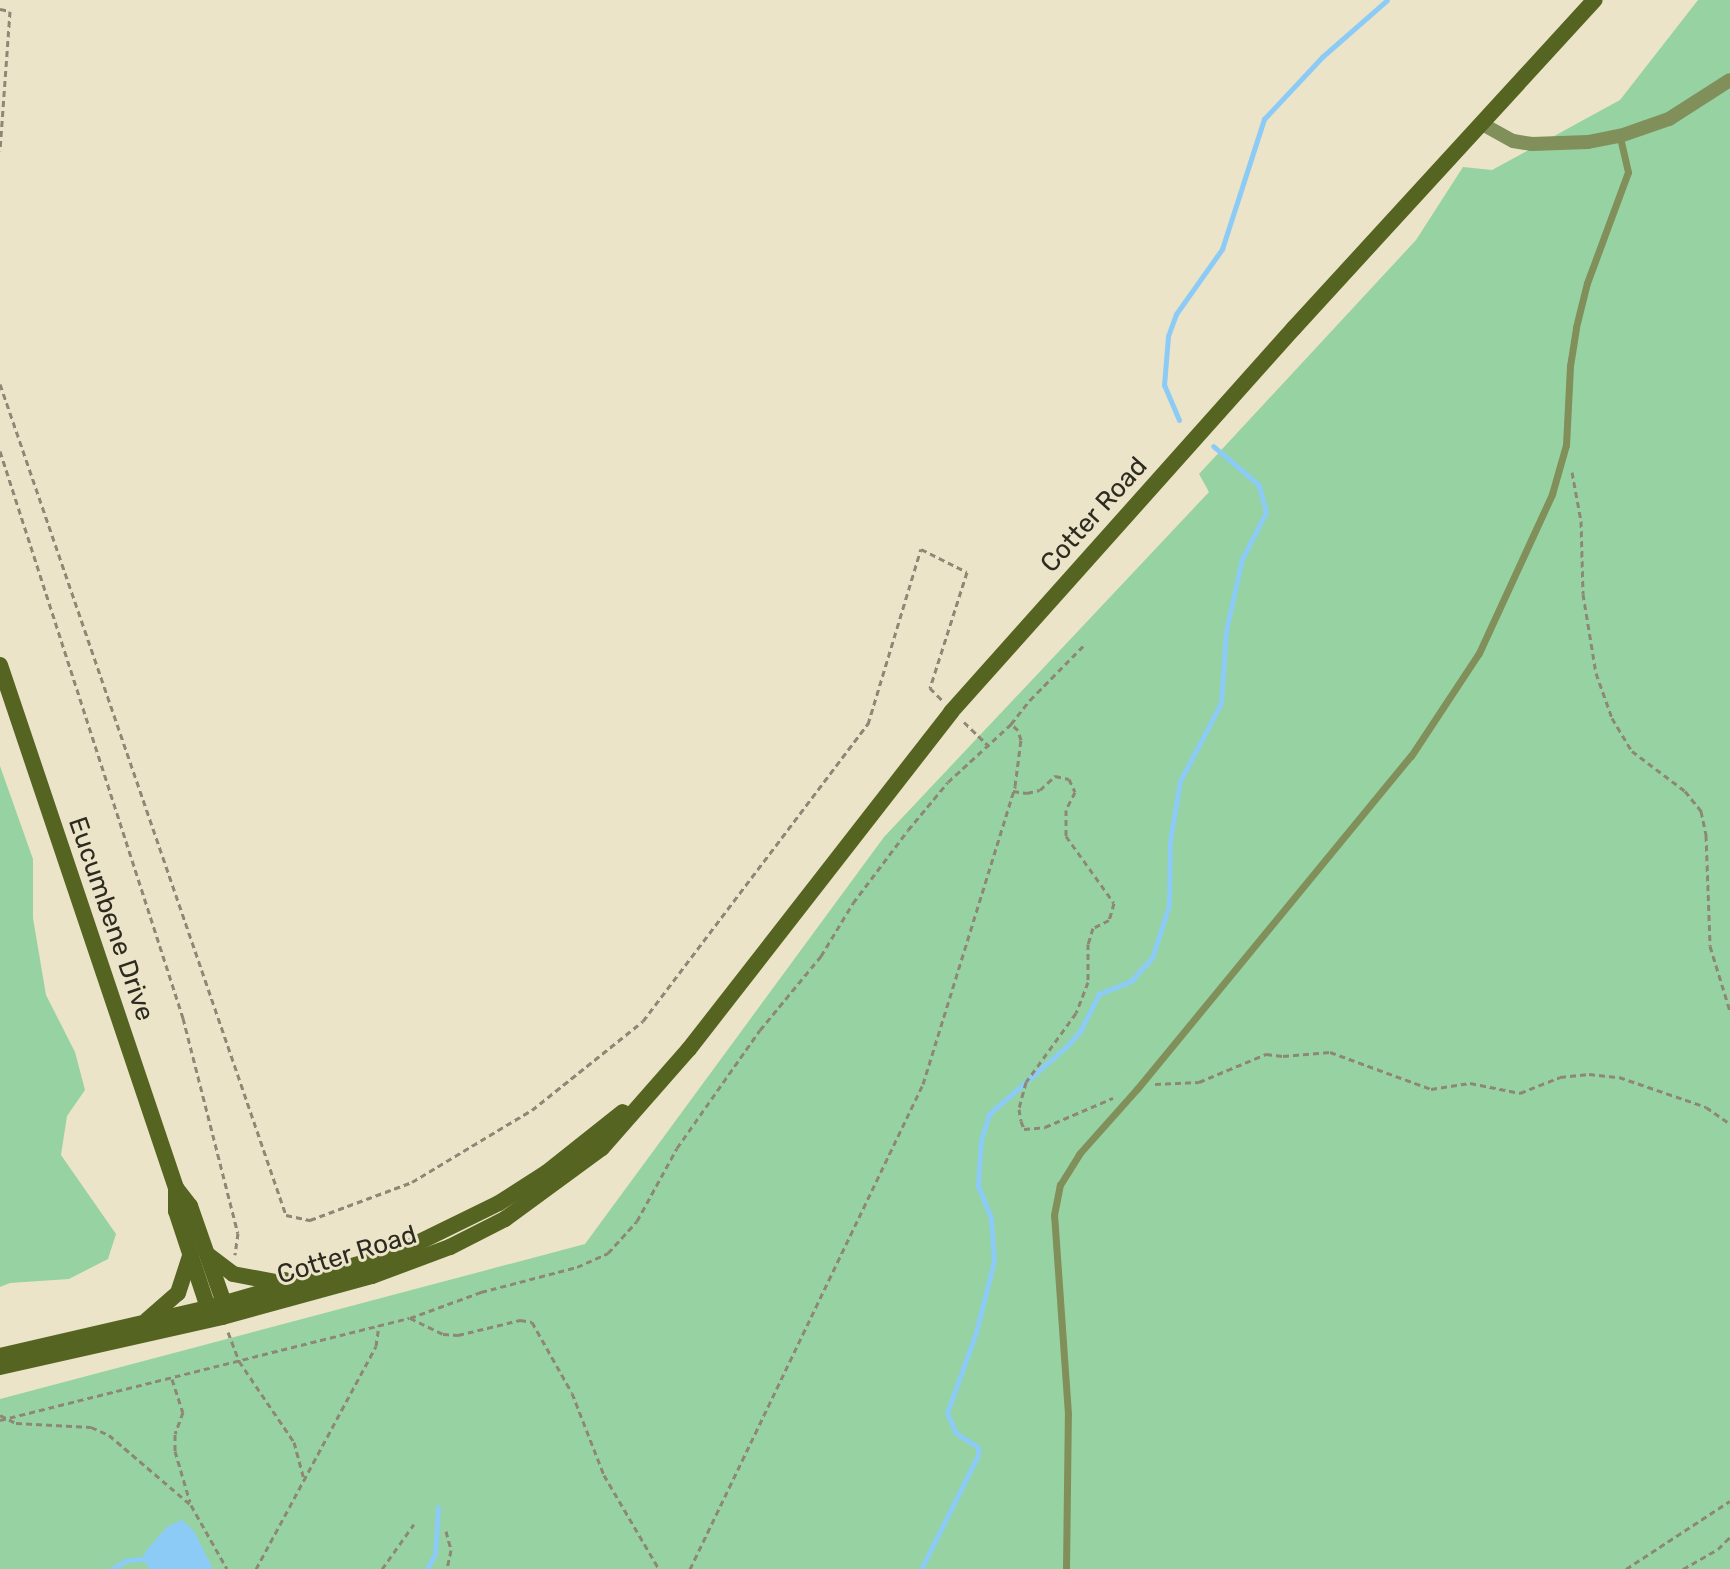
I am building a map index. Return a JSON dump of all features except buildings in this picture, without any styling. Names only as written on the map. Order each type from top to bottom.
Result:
[{"type":"main road","name":"Cotter Road","points":[[0,1356],[372,1276],[450,1247],[505,1219],[602,1148],[689,1049],[951,712],[1294,328],[1484,125],[1595,0]]},
{"type":"main road","name":"Eucumbene Drive","points":[[0,665],[176,1188],[176,1211],[198,1254],[218,1309]]},
{"type":"main road","name":"Cotter Road","points":[[0,1367],[218,1309],[376,1261],[439,1235],[546,1173],[657,1085]]},
{"type":"main road","points":[[143,1323],[178,1293],[198,1254],[233,1274],[276,1282],[376,1261]]},
{"type":"street","points":[[1484,125],[1513,141],[1532,144],[1559,145],[1620,136],[1669,119],[1730,80]]},
{"type":"lane","points":[[1066,1569],[1068,1414],[1056,1199],[1065,1172],[1411,756],[1479,653],[1552,494],[1566,445],[1570,366],[1576,327],[1587,283],[1628,172],[1620,136]]},
{"type":"path","points":[[0,9],[10,11],[0,151]]},
{"type":"path","points":[[0,384],[286,1215],[310,1220],[412,1182],[532,1110],[643,1021],[868,724],[921,549],[967,572],[930,688],[989,746]]},
{"type":"path","points":[[1566,445],[1581,521],[1583,594],[1596,673],[1612,718],[1627,744],[1642,761],[1685,791],[1701,811],[1706,835],[1710,946],[1730,1011]]},
{"type":"path","points":[[0,451],[183,1018],[238,1233],[233,1274]]},
{"type":"path","points":[[1,1418],[172,1379],[410,1318],[481,1292],[577,1267],[617,1246],[637,1221],[677,1148],[725,1085],[760,1030],[821,956],[881,866],[948,782],[1011,724],[1084,645]]},
{"type":"path","points":[[690,1569],[923,1084],[1013,791],[1021,740],[1018,730],[1011,724]]},
{"type":"path","points":[[1013,791],[1027,793],[1040,790],[1055,776],[1069,779],[1075,792],[1066,810],[1066,836],[1087,862],[1096,883],[1109,893],[1114,911],[1109,920],[1093,928],[1088,944],[1088,982],[1063,1034],[1026,1082],[1019,1109],[1024,1129],[1045,1127],[1137,1089],[1156,1084],[1199,1082],[1266,1054],[1283,1056],[1330,1052],[1431,1089],[1470,1083],[1520,1093],[1560,1077],[1589,1074],[1619,1077],[1706,1107],[1730,1124]]},
{"type":"path","points":[[218,1309],[239,1361],[294,1442],[304,1479]]},
{"type":"path","points":[[410,1318],[443,1334],[458,1335],[520,1320],[532,1322],[572,1393],[604,1475],[659,1569]]},
{"type":"path","points":[[256,1569],[376,1346],[379,1325]]},
{"type":"path","points":[[172,1379],[183,1412],[175,1434],[175,1451],[191,1505],[227,1569]]},
{"type":"path","points":[[1,1418],[97,1429],[157,1474],[191,1505]]},
{"type":"path","points":[[1626,1569],[1730,1501]]},
{"type":"path","points":[[382,1569],[414,1524]]},
{"type":"path","points":[[446,1531],[451,1550],[447,1569]]},
{"type":"path","points":[[1683,1569],[1718,1549],[1730,1537]]},
{"type":"green space","points":[[1698,0],[1730,0],[1730,1569],[0,1569],[0,1399],[585,1244],[884,837],[1209,492],[1199,474],[1416,240],[1463,167],[1492,170],[1620,100]]},
{"type":"green space","points":[[0,766],[33,859],[33,918],[46,995],[75,1052],[85,1090],[67,1116],[61,1155],[116,1234],[108,1259],[69,1279],[10,1283],[0,1287]]},
{"type":"water","points":[[182,1520],[194,1531],[213,1569],[150,1569],[143,1556],[168,1526]]},
{"type":"waterway","points":[[1179,420],[1164,385],[1168,336],[1176,314],[1222,249],[1264,119],[1322,57],[1387,0]]},
{"type":"waterway","points":[[921,1569],[978,1455],[978,1447],[956,1433],[947,1413],[976,1332],[994,1261],[991,1218],[978,1186],[981,1140],[989,1114],[1068,1045],[1080,1031],[1099,994],[1131,981],[1152,958],[1169,905],[1170,841],[1180,781],[1221,703],[1226,631],[1242,559],[1266,512],[1259,485],[1213,446]]},
{"type":"waterway","points":[[427,1569],[435,1554],[438,1507]]},
{"type":"waterway","points":[[112,1569],[127,1560],[144,1559]]}]
